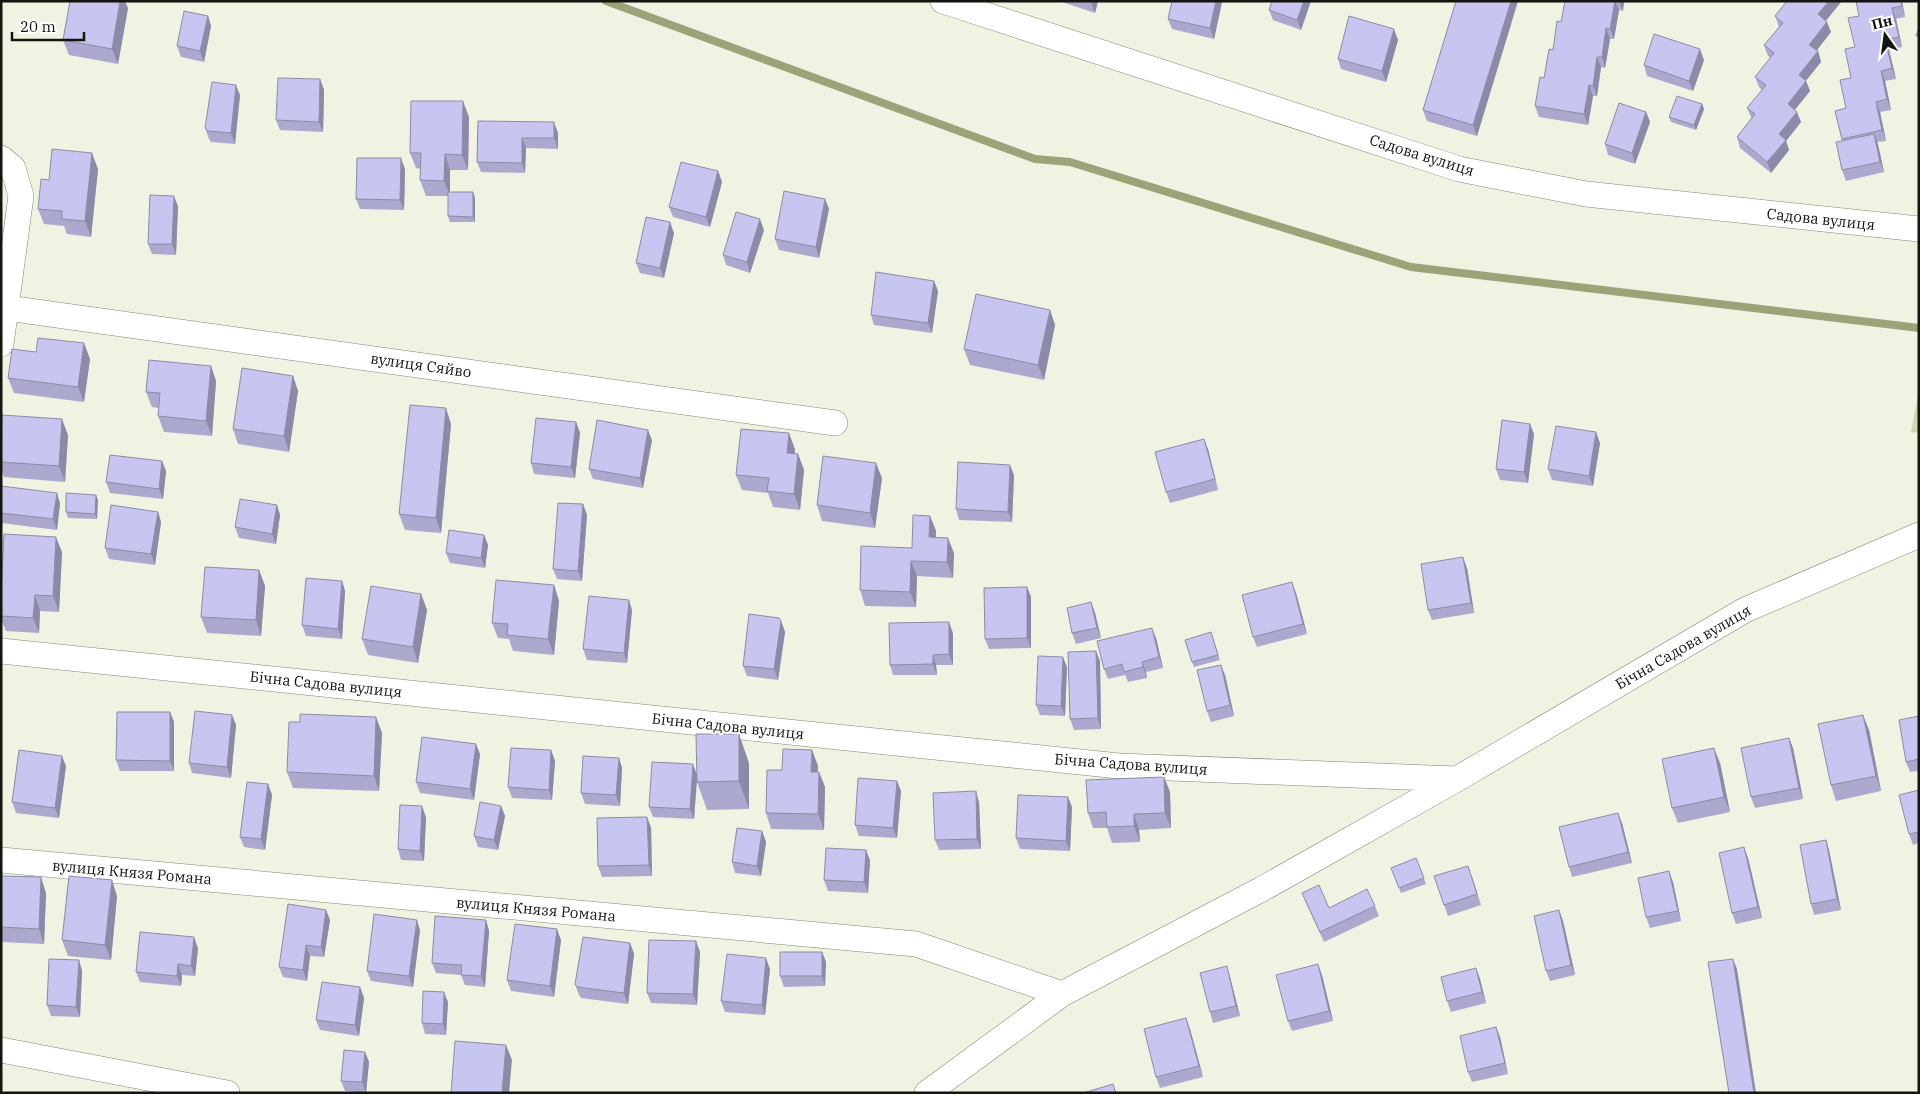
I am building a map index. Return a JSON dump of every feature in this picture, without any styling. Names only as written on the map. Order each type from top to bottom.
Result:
[{"type":"street","name":"Садова вулиця","points":[[943,1],[1459,169],[1586,194],[1919,229]]},
{"type":"street","points":[[1,158],[13,168],[21,196],[1,344]]},
{"type":"street","name":"вулиця Сяйво","points":[[6,308],[835,423]]},
{"type":"street","name":"Бічна Садова вулиця","points":[[927,1093],[1062,994],[1262,889],[1457,779],[1745,610],[1919,535]]},
{"type":"street","name":"Бічна Садова вулиця","points":[[1,650],[1119,766],[1457,779]]},
{"type":"street","name":"вулиця Князя Романа","points":[[1,860],[916,944],[1062,994]]},
{"type":"street","points":[[1,1050],[227,1093]]},
{"type":"green space","points":[[1919,390],[1919,433],[1911,432]]},
{"type":"building","points":[[70,1],[120,1],[112,49],[63,40]]},
{"type":"building","points":[[1172,1],[1216,1],[1210,28],[1168,19]]},
{"type":"building","points":[[1272,1],[1304,1],[1297,20],[1269,10]]},
{"type":"building","points":[[1456,1],[1511,1],[1473,125],[1423,110]]},
{"type":"building","points":[[1565,1],[1615,1],[1610,29],[1606,28],[1602,57],[1597,57],[1593,86],[1589,85],[1584,114],[1535,106],[1540,77],[1544,78],[1549,49],[1553,50],[1557,21],[1561,22]]},
{"type":"building","points":[[1787,1],[1829,1],[1818,14],[1827,22],[1809,45],[1818,51],[1799,75],[1806,81],[1788,104],[1797,112],[1779,134],[1786,140],[1767,162],[1737,137],[1755,114],[1747,108],[1766,85],[1755,77],[1774,53],[1764,45],[1783,23],[1775,16]]},
{"type":"building","points":[[1856,1],[1901,1],[1902,6],[1892,8],[1899,37],[1885,40],[1892,68],[1881,71],[1887,99],[1876,102],[1882,130],[1842,139],[1835,111],[1846,108],[1840,80],[1851,78],[1845,49],[1855,47],[1848,18],[1859,16]]},
{"type":"building","points":[[184,11],[208,16],[200,51],[177,46]]},
{"type":"building","points":[[1349,16],[1394,29],[1382,71],[1338,59]]},
{"type":"building","points":[[1654,34],[1700,49],[1689,81],[1644,65]]},
{"type":"building","points":[[278,78],[320,79],[319,122],[276,120]]},
{"type":"building","points":[[212,82],[236,85],[231,133],[208,131],[205,128]]},
{"type":"building","points":[[1677,96],[1702,104],[1694,125],[1669,117]]},
{"type":"building","points":[[411,101],[463,101],[462,155],[445,154],[444,181],[420,180],[421,153],[410,153]]},
{"type":"building","points":[[1619,103],[1646,112],[1632,153],[1605,144]]},
{"type":"building","points":[[478,121],[554,122],[554,138],[522,138],[522,163],[477,162]]},
{"type":"building","points":[[1874,134],[1880,162],[1842,170],[1836,142]]},
{"type":"building","points":[[52,149],[92,153],[85,221],[62,219],[62,211],[38,209],[41,179],[49,180]]},
{"type":"building","points":[[357,158],[401,158],[400,200],[356,199]]},
{"type":"building","points":[[681,162],[718,171],[706,217],[669,207]]},
{"type":"building","points":[[784,191],[825,199],[816,247],[775,239]]},
{"type":"building","points":[[448,192],[473,192],[473,217],[448,216]]},
{"type":"building","points":[[150,195],[174,196],[172,244],[148,244]]},
{"type":"building","points":[[736,212],[760,219],[747,262],[723,255]]},
{"type":"building","points":[[646,217],[670,222],[660,268],[636,263]]},
{"type":"building","points":[[876,272],[934,281],[928,323],[871,315]]},
{"type":"building","points":[[976,294],[1050,310],[1038,365],[964,349]]},
{"type":"building","points":[[38,338],[84,343],[78,387],[8,378],[12,349],[36,352]]},
{"type":"building","points":[[149,360],[211,366],[206,421],[158,416],[160,393],[146,392]]},
{"type":"building","points":[[242,368],[293,376],[284,436],[233,429]]},
{"type":"building","points":[[410,405],[446,408],[436,518],[399,514]]},
{"type":"building","points":[[2,415],[62,419],[59,466],[1,462]]},
{"type":"building","points":[[536,418],[576,422],[571,467],[531,463]]},
{"type":"building","points":[[597,420],[648,430],[640,478],[589,469]]},
{"type":"building","points":[[1502,420],[1530,424],[1524,472],[1496,469]]},
{"type":"building","points":[[1556,426],[1596,432],[1589,476],[1548,469]]},
{"type":"building","points":[[741,429],[789,433],[787,453],[798,454],[794,494],[767,491],[769,478],[736,475]]},
{"type":"building","points":[[1204,439],[1215,479],[1166,492],[1155,452]]},
{"type":"building","points":[[110,455],[162,461],[159,489],[106,482]]},
{"type":"building","points":[[823,456],[876,463],[870,513],[817,505]]},
{"type":"building","points":[[958,462],[1010,465],[1008,512],[956,509]]},
{"type":"building","points":[[1,486],[57,493],[53,519],[1,513]]},
{"type":"building","points":[[66,493],[96,495],[95,514],[66,512]]},
{"type":"building","points":[[240,499],[277,505],[272,534],[235,527]]},
{"type":"building","points":[[558,503],[583,504],[578,571],[553,569]]},
{"type":"building","points":[[111,505],[158,512],[151,554],[105,548]]},
{"type":"building","points":[[913,515],[930,516],[929,537],[948,538],[947,562],[911,561],[910,592],[860,590],[861,546],[912,548]]},
{"type":"building","points":[[449,530],[484,535],[481,558],[446,553]]},
{"type":"building","points":[[4,534],[56,537],[53,596],[35,595],[33,618],[1,616]]},
{"type":"building","points":[[1463,557],[1471,603],[1428,610],[1421,564]]},
{"type":"building","points":[[205,567],[259,570],[256,620],[201,617]]},
{"type":"building","points":[[306,578],[342,581],[338,629],[302,625]]},
{"type":"building","points":[[496,580],[554,585],[548,639],[507,635],[508,624],[492,623]]},
{"type":"building","points":[[1292,582],[1303,624],[1253,637],[1242,595]]},
{"type":"building","points":[[371,586],[421,594],[413,647],[362,639]]},
{"type":"building","points":[[1027,587],[1027,638],[985,639],[984,588]]},
{"type":"building","points":[[589,596],[629,600],[624,653],[583,649]]},
{"type":"building","points":[[1091,602],[1097,628],[1072,633],[1067,608]]},
{"type":"building","points":[[749,614],[779,618],[781,621],[774,669],[743,666]]},
{"type":"building","points":[[949,622],[949,654],[933,655],[933,664],[890,665],[889,623]]},
{"type":"building","points":[[1152,628],[1159,657],[1142,662],[1143,667],[1124,672],[1122,664],[1104,669],[1097,641]]},
{"type":"building","points":[[1211,632],[1218,655],[1192,662],[1185,640]]},
{"type":"building","points":[[1096,651],[1098,718],[1070,719],[1068,652]]},
{"type":"building","points":[[1038,656],[1063,657],[1061,706],[1036,705]]},
{"type":"building","points":[[1221,665],[1230,705],[1207,711],[1197,670]]},
{"type":"building","points":[[195,711],[232,715],[227,767],[189,763]]},
{"type":"building","points":[[117,712],[170,712],[170,761],[116,760]]},
{"type":"building","points":[[300,714],[376,717],[374,776],[287,772],[289,722],[300,722]]},
{"type":"building","points":[[1863,715],[1876,776],[1831,785],[1818,724]]},
{"type":"building","points":[[1919,716],[1919,759],[1906,762],[1899,720]]},
{"type":"building","points":[[696,734],[739,734],[739,781],[697,782]]},
{"type":"building","points":[[422,737],[476,744],[470,789],[416,782]]},
{"type":"building","points":[[1789,738],[1799,788],[1751,797],[1741,748]]},
{"type":"building","points":[[511,748],[551,750],[549,790],[508,787]]},
{"type":"building","points":[[1714,748],[1724,797],[1672,808],[1662,759]]},
{"type":"building","points":[[783,749],[812,750],[811,772],[819,772],[818,814],[766,813],[767,770],[782,770]]},
{"type":"building","points":[[19,750],[62,756],[55,808],[12,802]]},
{"type":"building","points":[[583,756],[619,758],[616,795],[581,793]]},
{"type":"building","points":[[652,762],[693,764],[690,809],[649,807]]},
{"type":"building","points":[[1164,777],[1165,813],[1134,814],[1134,826],[1107,827],[1106,812],[1088,813],[1086,780]]},
{"type":"building","points":[[858,778],[897,781],[893,828],[855,825]]},
{"type":"building","points":[[247,782],[268,784],[261,839],[240,837]]},
{"type":"building","points":[[1919,790],[1919,832],[1909,834],[1899,795]]},
{"type":"building","points":[[976,791],[977,839],[935,840],[933,793]]},
{"type":"building","points":[[1018,795],[1068,797],[1066,841],[1016,838]]},
{"type":"building","points":[[480,802],[501,806],[494,840],[474,836]]},
{"type":"building","points":[[400,805],[422,806],[420,851],[398,849]]},
{"type":"building","points":[[1618,813],[1628,852],[1569,867],[1559,827]]},
{"type":"building","points":[[647,817],[649,865],[598,866],[597,818]]},
{"type":"building","points":[[737,828],[762,831],[757,866],[732,862]]},
{"type":"building","points":[[1826,840],[1837,899],[1811,904],[1800,845]]},
{"type":"building","points":[[1744,847],[1758,907],[1732,913],[1719,853]]},
{"type":"building","points":[[826,848],[866,850],[864,882],[824,880]]},
{"type":"building","points":[[1416,858],[1424,878],[1399,888],[1391,868]]},
{"type":"building","points":[[1468,866],[1477,894],[1444,905],[1434,876]]},
{"type":"building","points":[[1669,871],[1678,911],[1646,917],[1638,878]]},
{"type":"building","points":[[1,876],[41,877],[39,929],[1,927]]},
{"type":"building","points":[[69,876],[112,880],[105,945],[62,940]]},
{"type":"building","points":[[1319,885],[1329,908],[1367,889],[1375,906],[1320,932],[1302,893]]},
{"type":"building","points":[[288,904],[326,910],[321,947],[306,945],[303,970],[279,967]]},
{"type":"building","points":[[1559,910],[1571,965],[1546,971],[1534,916]]},
{"type":"building","points":[[374,914],[417,920],[409,976],[367,971]]},
{"type":"building","points":[[435,916],[486,920],[481,976],[461,975],[462,965],[432,963]]},
{"type":"building","points":[[515,924],[557,929],[550,986],[507,980]]},
{"type":"building","points":[[140,932],[194,937],[191,966],[178,964],[177,976],[136,972]]},
{"type":"building","points":[[583,937],[630,943],[624,993],[577,987],[575,984]]},
{"type":"building","points":[[649,940],[696,941],[693,994],[647,993]]},
{"type":"building","points":[[780,952],[822,952],[822,976],[780,976]]},
{"type":"building","points":[[727,954],[766,958],[762,1005],[721,1001]]},
{"type":"building","points":[[49,959],[79,960],[76,1007],[47,1005]]},
{"type":"building","points":[[1733,959],[1754,1093],[1729,1093],[1708,962]]},
{"type":"building","points":[[1318,964],[1329,1011],[1288,1021],[1276,975]]},
{"type":"building","points":[[1227,966],[1236,1006],[1210,1012],[1200,973]]},
{"type":"building","points":[[1476,968],[1482,992],[1447,1001],[1441,977]]},
{"type":"building","points":[[322,982],[360,987],[355,1025],[316,1020]]},
{"type":"building","points":[[423,991],[444,992],[443,1024],[422,1023]]},
{"type":"building","points":[[1186,1018],[1199,1066],[1156,1077],[1144,1029]]},
{"type":"building","points":[[1496,1027],[1505,1063],[1468,1072],[1460,1036]]},
{"type":"building","points":[[455,1041],[506,1045],[502,1093],[451,1093]]},
{"type":"building","points":[[344,1050],[365,1052],[362,1082],[341,1081]]},
{"type":"building","points":[[1113,1084],[1116,1093],[1083,1093]]},
{"type":"waterway","points":[[606,1],[1035,159],[1070,162],[1411,267],[1919,328]]}]
